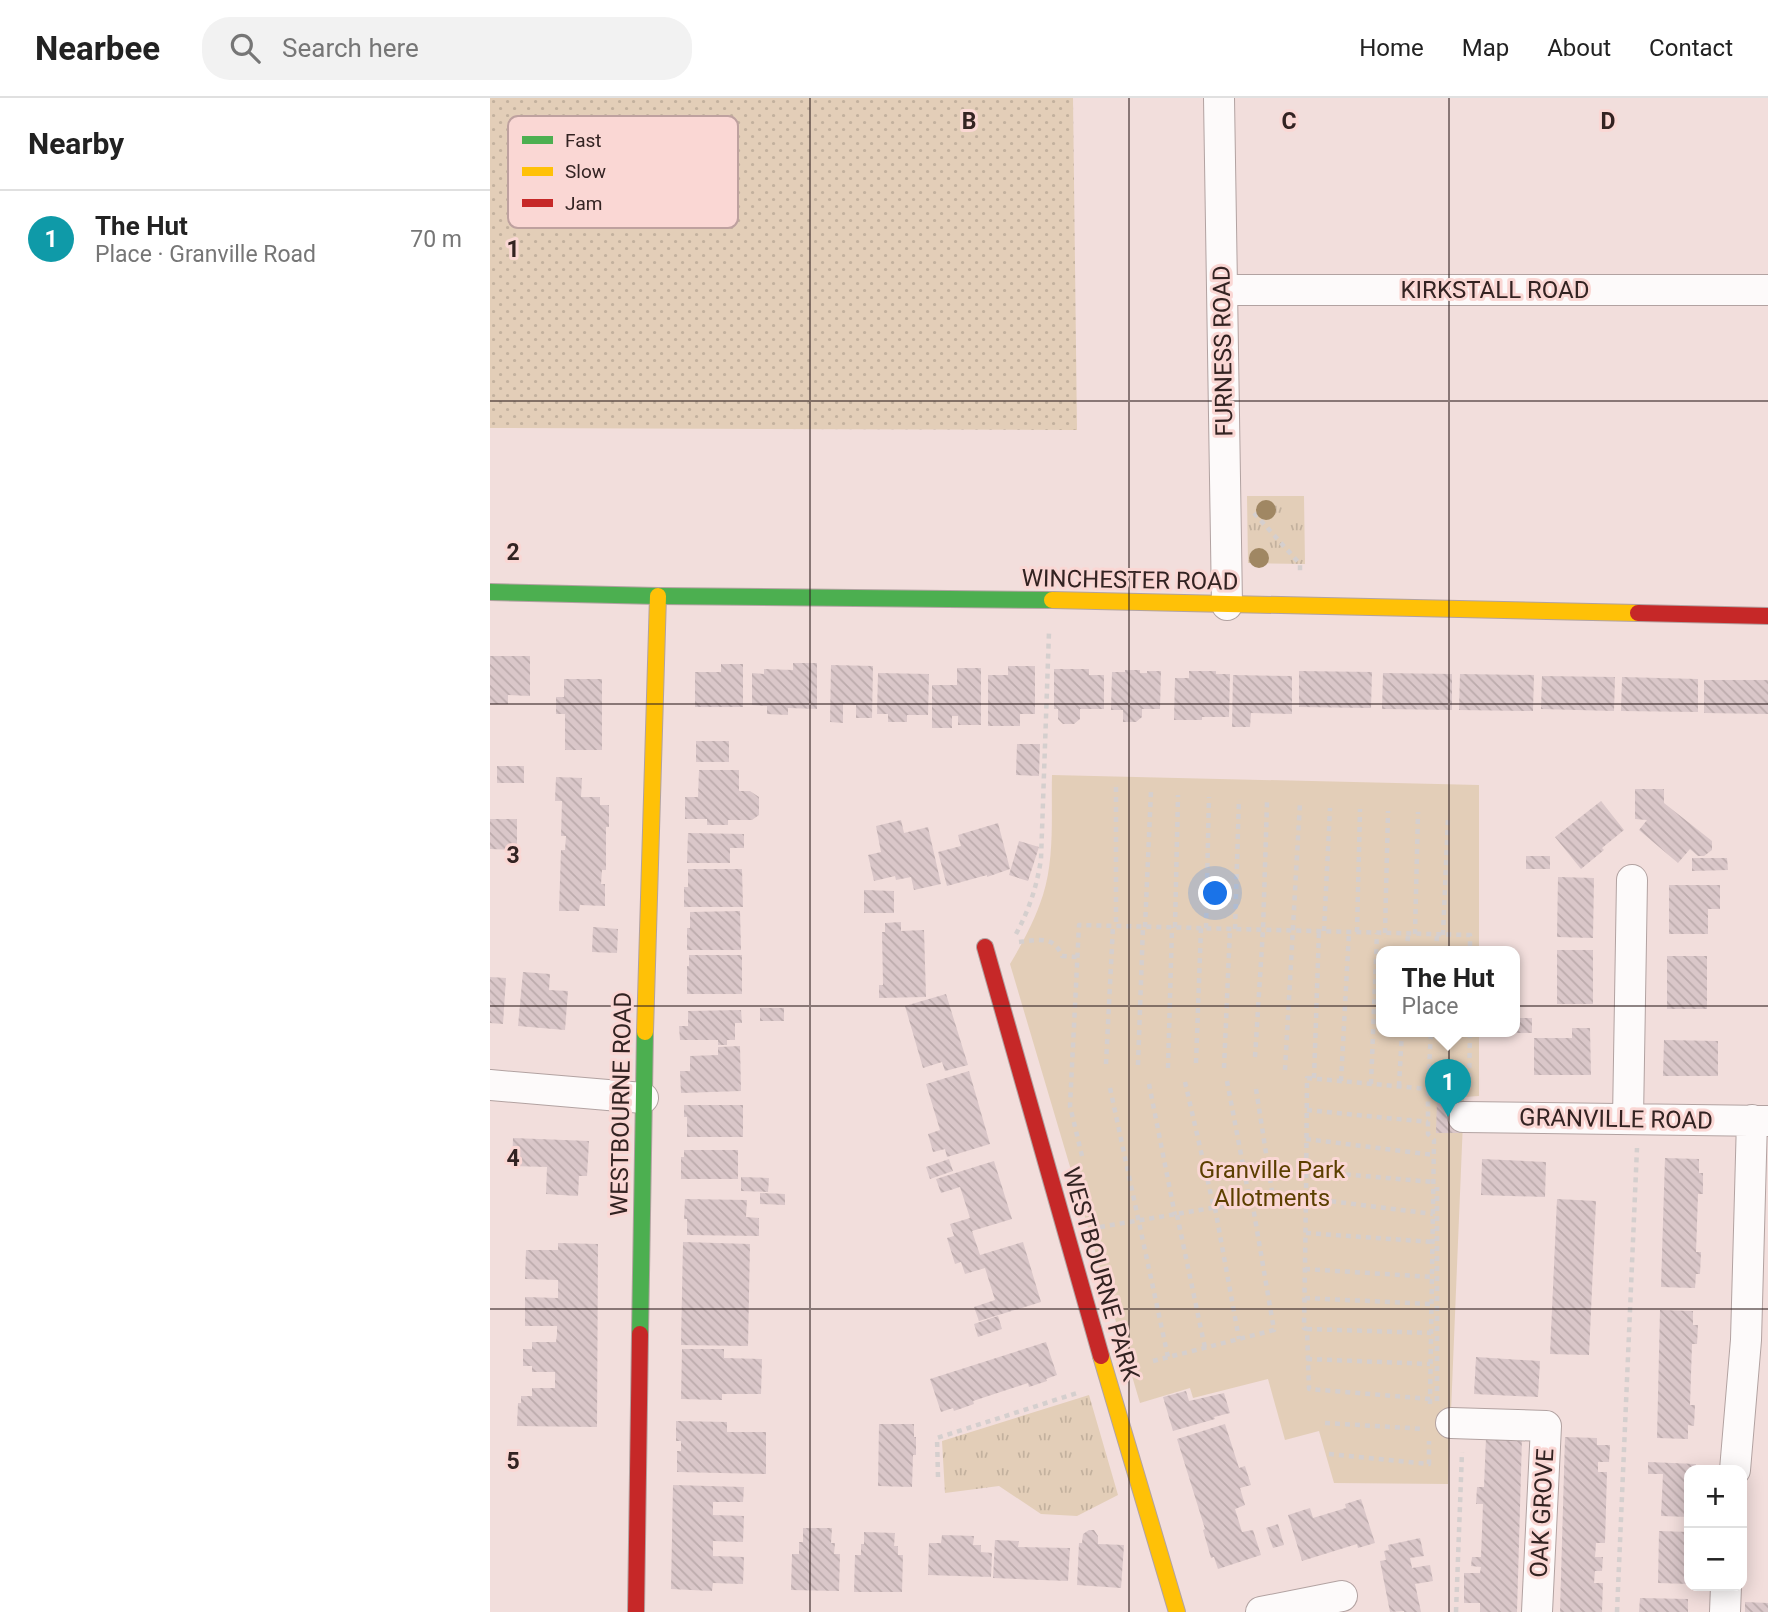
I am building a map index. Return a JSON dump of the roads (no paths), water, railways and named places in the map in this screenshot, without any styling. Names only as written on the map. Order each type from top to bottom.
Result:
[{"type":"street","name":"FURNESS ROAD","points":[[1219,98],[1227,605]]},
{"type":"street","name":"KIRKSTALL ROAD","points":[[1223,289],[1768,290]]},
{"type":"street","name":"WINCHESTER ROAD","points":[[490,592],[1768,615]]},
{"type":"street","name":"WESTBOURNE ROAD","points":[[636,1612],[643,1098],[658,596]]},
{"type":"street","points":[[1632,880],[1633,1119]]},
{"type":"street","name":"WESTBOURNE PARK","points":[[985,947],[1108,1383],[1177,1612]]},
{"type":"street","points":[[490,1085],[643,1098]]},
{"type":"street","name":"GRANVILLE ROAD","points":[[1463,1101],[1633,1119],[1760,1121]]},
{"type":"street","points":[[1735,1465],[1760,1121]]},
{"type":"street","name":"OAK GROVE","points":[[1448,1418],[1545,1426],[1537,1612]]},
{"type":"street","points":[[1725,1612],[1726,1591]]},
{"type":"street","points":[[1261,1612],[1342,1596]]},
{"type":"place","name":"The Hut","points":[[1448,1117]]},
{"type":"park label","name":"Granville Park Allotments","points":[[1272,1184]]}]
